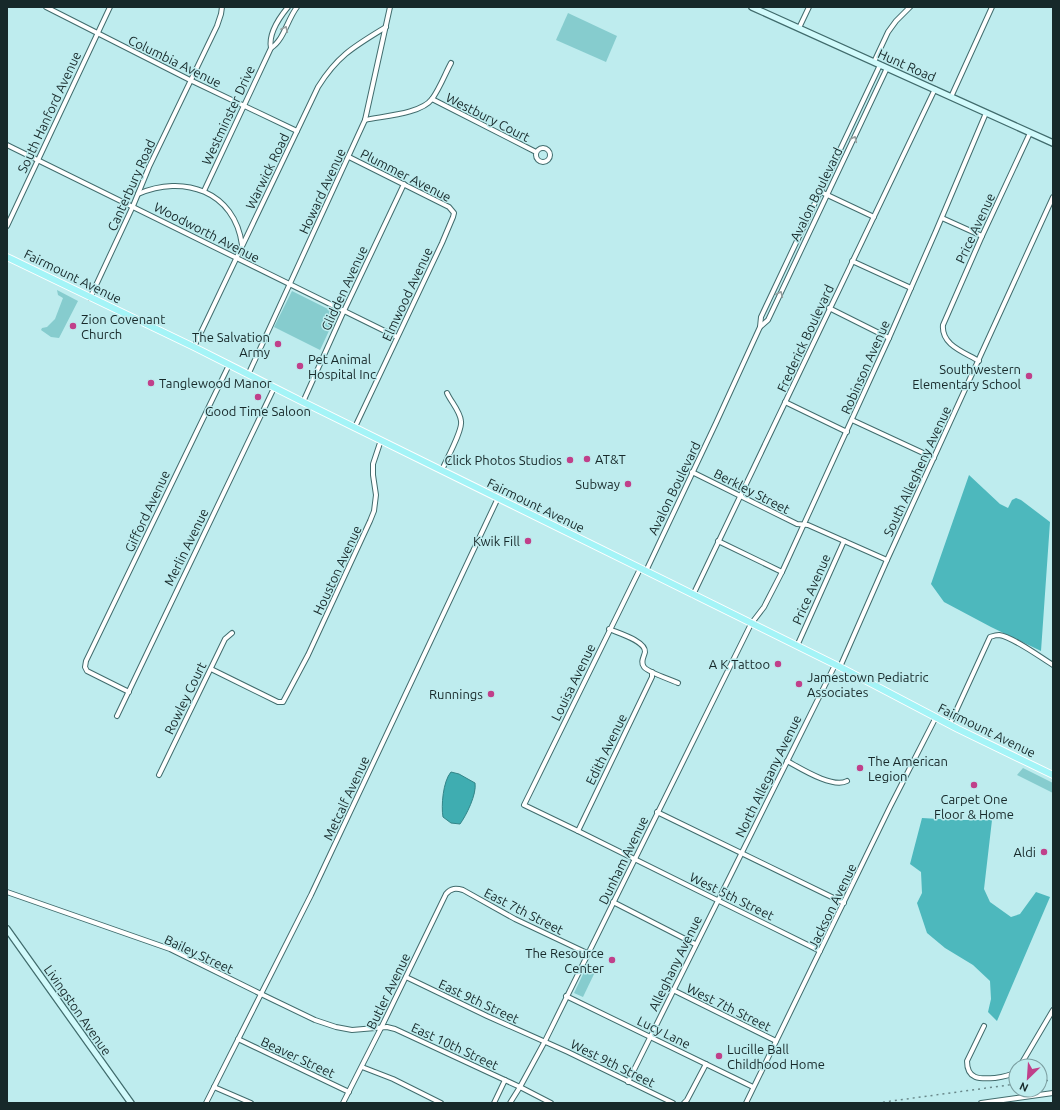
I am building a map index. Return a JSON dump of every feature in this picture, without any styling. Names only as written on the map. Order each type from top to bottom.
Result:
[{"type":"main road","name":"Fairmount Avenue","points":[[7,257],[194,347],[1053,774]]},
{"type":"street","name":"Columbia Avenue","points":[[46,7],[190,80],[297,131]]},
{"type":"street","name":"South Hanford Avenue","points":[[7,226],[110,7]]},
{"type":"street","name":"Canterbury Road","points":[[90,298],[190,80],[217,26],[222,7]]},
{"type":"street","name":"Westminster Drive","points":[[204,191],[270,48],[269,40],[278,21],[288,7]]},
{"type":"street","name":"Westminster Drive","points":[[270,48],[278,44],[290,17],[297,7]]},
{"type":"street","name":"Howard Avenue","points":[[248,375],[365,120],[390,7]]},
{"type":"street","name":"Hunt Road","points":[[752,7],[1053,143]]},
{"type":"street","points":[[799,28],[809,7]]},
{"type":"street","points":[[874,62],[888,32],[896,21],[910,7]]},
{"type":"street","points":[[952,97],[992,7]]},
{"type":"street","name":"Warwick Road","points":[[194,347],[318,87],[328,71],[350,50],[386,27]]},
{"type":"street","points":[[365,120],[407,112],[432,100],[452,63]]},
{"type":"street","name":"Avalon Boulevard","points":[[760,327],[760,317],[821,192],[880,65]]},
{"type":"street","name":"Avalon Boulevard","points":[[643,570],[692,472],[760,327],[768,320],[887,68]]},
{"type":"street","name":"Frederick Boulevard","points":[[693,595],[934,89]]},
{"type":"street","name":"Westbury Court","points":[[432,100],[536,152]]},
{"type":"street","name":"Robinson Avenue","points":[[751,624],[764,607],[804,525],[942,218],[986,112]]},
{"type":"street","name":"Price Avenue","points":[[979,361],[954,347],[945,338],[943,333],[943,325],[946,315],[1030,133]]},
{"type":"street","name":"Woodworth Avenue","points":[[7,145],[397,337]]},
{"type":"street","name":"Plummer Avenue","points":[[349,157],[449,207],[453,211]]},
{"type":"street","name":"Glidden Avenue","points":[[303,402],[404,184]]},
{"type":"street","points":[[137,194],[160,186],[177,185],[204,191],[218,200],[228,211],[239,229],[242,245]]},
{"type":"street","points":[[821,192],[874,217]]},
{"type":"street","name":"South Allegheny Avenue","points":[[837,666],[979,361],[1053,197]]},
{"type":"street","name":"Elmwood Avenue","points":[[355,427],[442,243],[453,216],[453,211]]},
{"type":"street","points":[[942,218],[982,236]]},
{"type":"street","points":[[852,261],[911,288]]},
{"type":"street","points":[[829,308],[889,338]]},
{"type":"street","name":"Gifford Avenue","points":[[129,692],[87,671],[86,661],[229,365]]},
{"type":"street","name":"Merlin Avenue","points":[[117,716],[274,388]]},
{"type":"street","points":[[442,470],[460,431],[462,423],[458,411],[447,393]]},
{"type":"street","points":[[785,402],[846,432]]},
{"type":"street","points":[[852,420],[934,458]]},
{"type":"street","name":"Houston Avenue","points":[[211,669],[278,702],[283,702],[308,655],[374,511],[376,495],[373,464],[381,440]]},
{"type":"street","name":"Berkley Street","points":[[692,472],[797,524],[808,525],[887,560]]},
{"type":"street","name":"Metcalf Avenue","points":[[206,1103],[311,896],[498,498]]},
{"type":"street","points":[[718,541],[782,572]]},
{"type":"street","name":"Price Avenue","points":[[797,646],[844,541]]},
{"type":"street","name":"Louisa Avenue","points":[[524,805],[609,629],[643,570]]},
{"type":"street","name":"Dunham Avenue","points":[[510,1103],[545,1041],[587,953],[751,624]]},
{"type":"street","points":[[609,629],[642,644],[645,652],[642,661],[643,666],[652,674],[678,683]]},
{"type":"street","name":"Rowley Court","points":[[159,775],[225,639],[232,633]]},
{"type":"street","points":[[950,724],[990,637],[994,635],[1002,636],[1053,665]]},
{"type":"street","name":"North Allegany Avenue","points":[[741,852],[837,666]]},
{"type":"street","name":"Edith Avenue","points":[[578,831],[652,674]]},
{"type":"street","name":"Jackson Avenue","points":[[746,1103],[890,807],[936,717]]},
{"type":"street","points":[[787,761],[831,782],[843,784],[847,781]]},
{"type":"street","name":"West 5th Street","points":[[524,805],[820,951]]},
{"type":"street","points":[[657,812],[844,903]]},
{"type":"street","name":"Alleghany Avenue","points":[[628,1082],[741,852]]},
{"type":"street","name":"East 7th Street","points":[[451,889],[457,888],[463,890],[515,918],[587,953]]},
{"type":"street","name":"Butler Avenue","points":[[343,1103],[446,894],[451,889]]},
{"type":"street","name":"Bailey Street","points":[[7,892],[170,949],[315,1020],[336,1027],[352,1030],[381,1028]]},
{"type":"street","points":[[613,902],[695,944]]},
{"type":"street","name":"Livingston Avenue","points":[[7,929],[131,1103]]},
{"type":"street","name":"East 9th Street","points":[[406,977],[487,1016],[545,1041]]},
{"type":"street","name":"West 7th Street","points":[[673,990],[776,1041]]},
{"type":"street","name":"Lucy Lane","points":[[566,996],[753,1087]]},
{"type":"street","points":[[1025,1058],[1053,1010]]},
{"type":"street","points":[[984,1026],[967,1061],[971,1074],[976,1078],[985,1079],[1008,1075]]},
{"type":"street","name":"East 10th Street","points":[[381,1028],[387,1027],[395,1029],[551,1103]]},
{"type":"street","name":"Beaver Street","points":[[238,1039],[349,1092]]},
{"type":"street","name":"West 9th Street","points":[[545,1041],[672,1103]]},
{"type":"street","points":[[684,1103],[706,1064]]},
{"type":"street","points":[[362,1067],[393,1079],[441,1103]]},
{"type":"street","points":[[494,1103],[505,1080]]},
{"type":"street","points":[[214,1087],[251,1103]]},
{"type":"street","points":[[982,1103],[1053,1093]]},
{"type":"shaded area","points":[[568,13],[617,36],[606,62],[556,40]]},
{"type":"shaded area","points":[[57,290],[78,301],[59,338],[51,337],[41,330],[42,328],[47,327],[55,319],[63,298],[58,295]]},
{"type":"shaded area","points":[[292,291],[336,313],[320,350],[274,327]]},
{"type":"shaded area","points":[[969,475],[1000,504],[1008,508],[1012,500],[1016,498],[1021,500],[1050,522],[1041,651],[944,602],[931,584]]},
{"type":"shaded area","points":[[1023,768],[1053,783],[1053,793],[1017,775]]},
{"type":"shaded area","points":[[451,772],[459,774],[475,783],[473,799],[460,824],[451,823],[443,817],[443,794],[446,781]]},
{"type":"shaded area","points":[[922,818],[992,820],[984,889],[990,902],[1011,917],[1020,914],[1036,892],[1050,897],[997,1021],[988,1012],[991,999],[990,981],[973,965],[945,948],[927,933],[917,903],[922,893],[921,872],[910,864]]},
{"type":"shaded area","points":[[586,968],[595,972],[583,997],[574,993]]},
{"type":"railway","points":[[1048,1080],[1053,1080]]},
{"type":"railway","points":[[877,1103],[1008,1085]]},
{"type":"place","name":"Zion Covenant Church","points":[[73,326]]},
{"type":"place","name":"The Salvation Army","points":[[278,344]]},
{"type":"place","name":"Pet Animal Hospital Inc","points":[[300,366]]},
{"type":"place","name":"Southwestern Elementary School","points":[[1029,376]]},
{"type":"place","name":"Tanglewood Manor","points":[[151,383]]},
{"type":"place","name":"Good Time Saloon","points":[[258,397]]},
{"type":"place","name":"AT&T","points":[[587,459]]},
{"type":"place","name":"Click Photos Studios","points":[[570,460]]},
{"type":"place","name":"Subway","points":[[628,484]]},
{"type":"place","name":"Kwik Fill","points":[[528,541]]},
{"type":"place","name":"A K Tattoo","points":[[778,664]]},
{"type":"place","name":"Jamestown Pediatric Associates","points":[[799,684]]},
{"type":"place","name":"Runnings","points":[[491,694]]},
{"type":"place","name":"The American Legion","points":[[860,768]]},
{"type":"place","name":"Carpet One Floor & Home","points":[[974,785]]},
{"type":"place","name":"Aldi","points":[[1044,852]]},
{"type":"place","name":"The Resource Center","points":[[612,960]]},
{"type":"place","name":"Lucille Ball Childhood Home","points":[[719,1056]]}]
